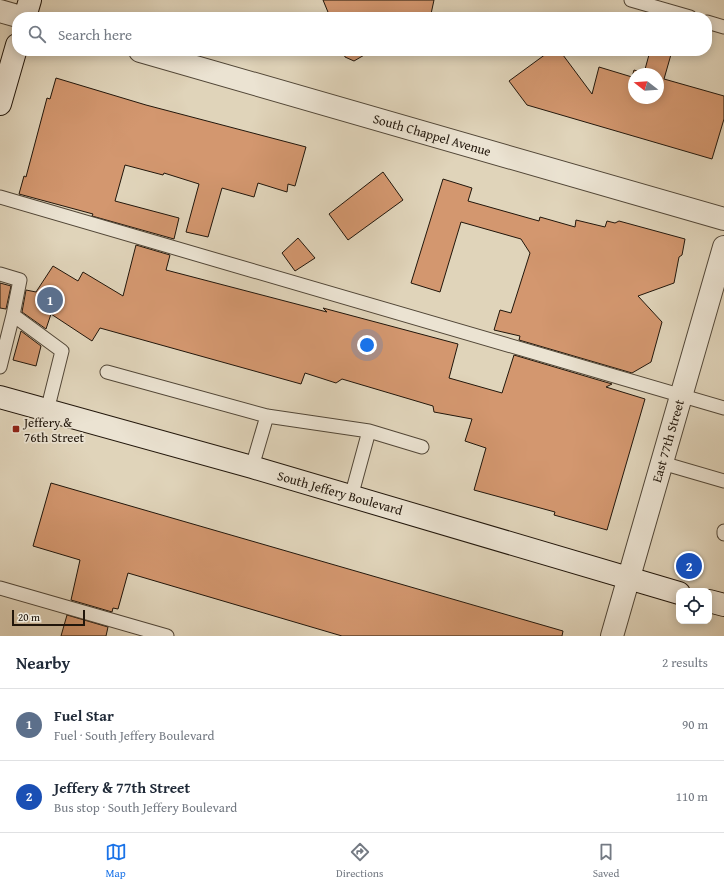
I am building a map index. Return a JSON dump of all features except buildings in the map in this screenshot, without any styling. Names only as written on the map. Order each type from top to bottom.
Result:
[{"type":"street","points":[[26,12],[30,0]]},
{"type":"street","points":[[0,11],[12,14]]},
{"type":"street","points":[[0,104],[14,56]]},
{"type":"street","name":"South Chappel Avenue","points":[[157,56],[724,219]]},
{"type":"street","name":"East 77th Street","points":[[612,636],[724,247]]},
{"type":"street","name":"South Jeffery Boulevard","points":[[0,397],[350,496],[676,592]]},
{"type":"street","points":[[712,602],[724,605]]},
{"type":"lane","points":[[631,0],[673,12]]},
{"type":"lane","points":[[712,23],[724,27]]},
{"type":"lane","points":[[0,197],[724,408]]},
{"type":"lane","points":[[0,274],[20,280],[13,315],[3,342],[0,367]]},
{"type":"lane","points":[[13,315],[62,351],[48,410]]},
{"type":"lane","points":[[106,372],[267,416],[369,431],[422,447]]},
{"type":"lane","points":[[252,468],[267,416]]},
{"type":"lane","points":[[350,496],[369,431]]},
{"type":"lane","points":[[662,463],[724,481]]},
{"type":"lane","points":[[0,588],[167,636]]},
{"type":"place","name":"Fuel Star","points":[[50,300]]},
{"type":"place","name":"Jeffery & 76th Street","points":[[16,429]]},
{"type":"place","name":"Jeffery & 77th Street","points":[[689,566]]}]
